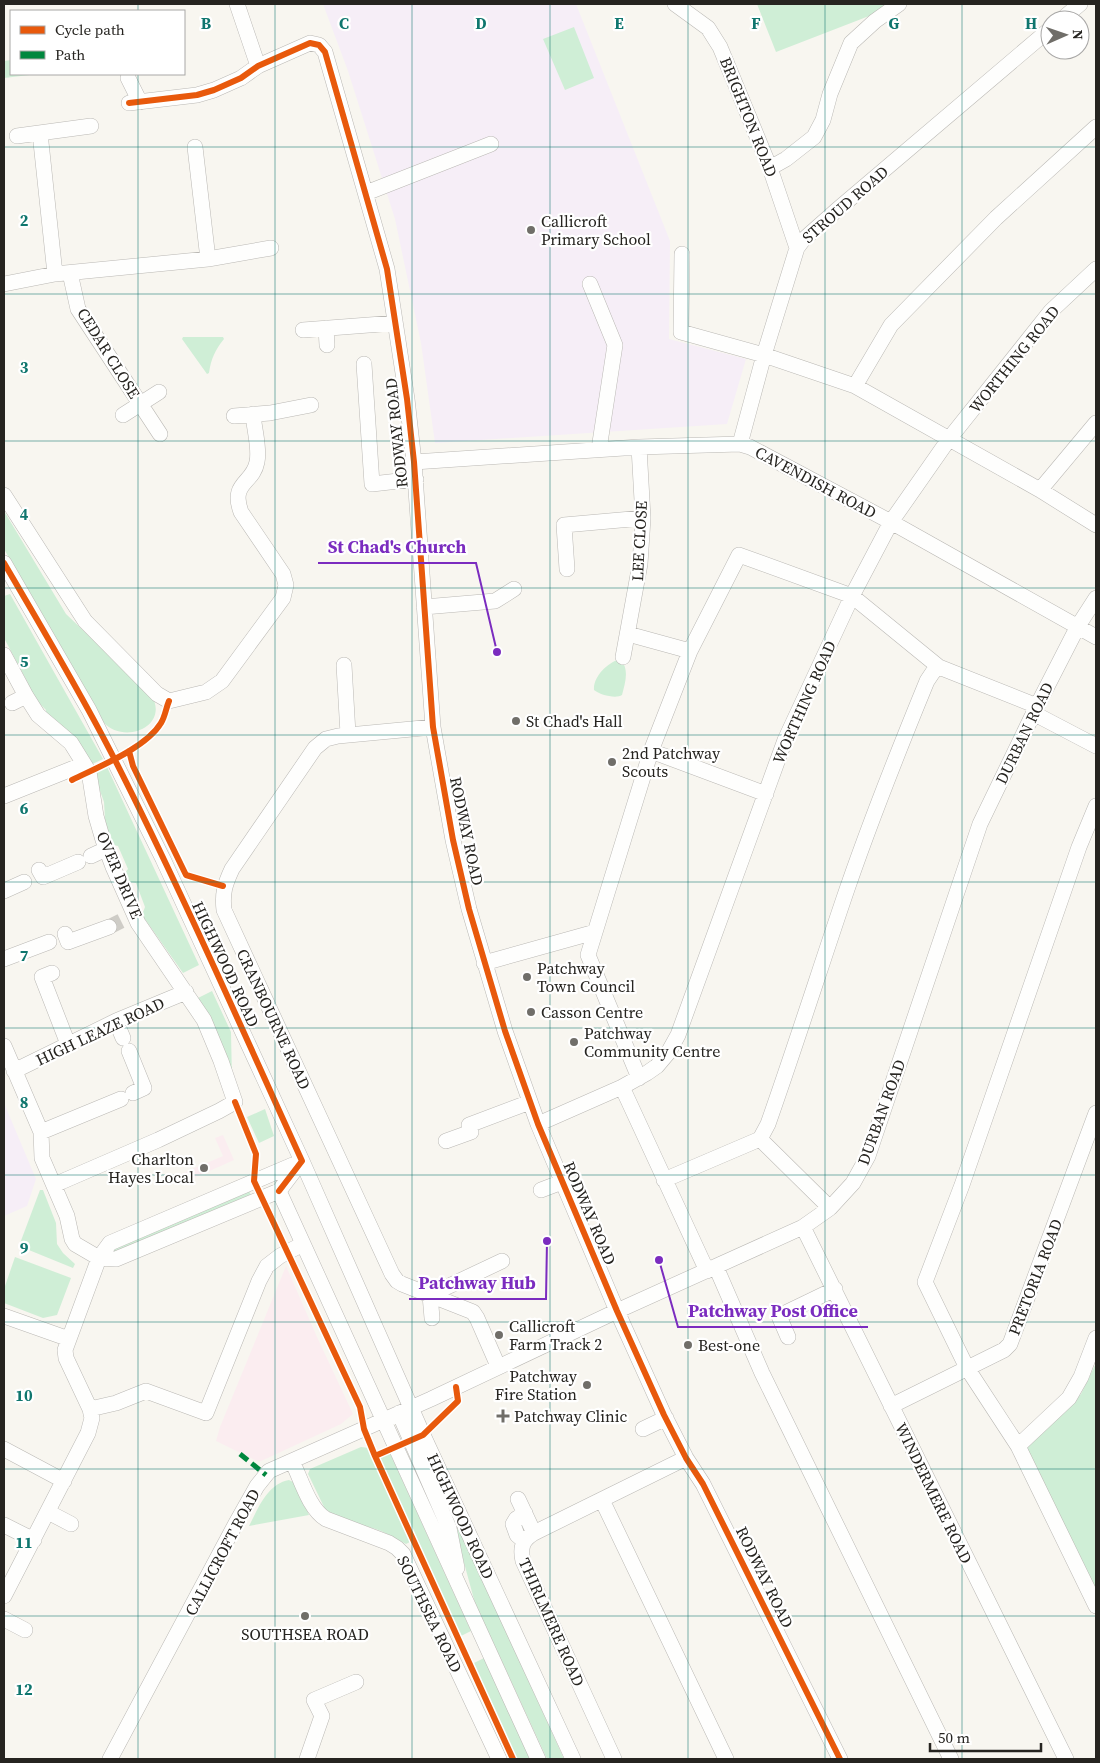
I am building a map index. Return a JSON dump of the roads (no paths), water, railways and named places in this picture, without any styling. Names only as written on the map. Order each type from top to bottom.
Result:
[{"type":"street","points":[[237,4],[258,66]]},
{"type":"street","name":"BRIGHTON ROAD","points":[[675,4],[708,28],[720,47],[770,168],[797,248]]},
{"type":"street","points":[[770,168],[786,159],[814,137],[823,120],[830,94],[851,43],[875,21],[899,4]]},
{"type":"street","name":"STROUD ROAD","points":[[740,444],[764,355],[797,248],[803,240],[838,209],[1040,37]]},
{"type":"street","name":"RODWAY ROAD","points":[[128,78],[135,103],[197,95],[241,78],[258,66],[310,43],[319,45],[325,52],[387,270],[407,399],[416,479],[433,727],[453,840],[484,963],[538,1124],[617,1311],[666,1418],[686,1458],[703,1484],[840,1759]]},
{"type":"street","points":[[17,136],[91,126]]},
{"type":"street","points":[[855,386],[891,325],[996,218],[1096,127]]},
{"type":"street","name":"CEDAR CLOSE","points":[[40,133],[63,273],[78,309],[160,434]]},
{"type":"street","points":[[366,193],[491,144]]},
{"type":"street","points":[[195,147],[208,258]]},
{"type":"street","points":[[4,284],[63,273],[208,258],[271,248]]},
{"type":"street","points":[[682,254],[681,332],[764,355],[855,386],[1040,490],[1096,525]]},
{"type":"street","name":"WORTHING ROAD","points":[[538,1124],[639,1078],[657,1066],[668,1053],[678,1035],[785,740],[852,596],[892,522],[949,439],[1051,311],[1096,269]]},
{"type":"street","points":[[590,284],[615,346],[599,449]]},
{"type":"street","points":[[303,330],[395,323]]},
{"type":"street","points":[[326,328],[327,345]]},
{"type":"street","points":[[364,364],[372,484],[416,479]]},
{"type":"street","name":"CEDAR CLOSE","points":[[124,414],[159,392]]},
{"type":"street","points":[[234,416],[270,413],[311,405]]},
{"type":"street","points":[[4,495],[85,621],[157,694],[168,701],[206,692],[222,681],[284,598],[286,585],[283,574],[238,505],[240,487],[253,472],[257,464],[253,414]]},
{"type":"street","points":[[1040,490],[1096,423]]},
{"type":"street","name":"CAVENDISH ROAD","points":[[414,462],[599,449],[740,444],[750,447],[892,522],[1078,626],[1096,638]]},
{"type":"street","name":"LEE CLOSE","points":[[623,656],[640,564],[643,518],[639,447]]},
{"type":"street","points":[[567,569],[564,525],[643,518]]},
{"type":"street","points":[[639,1078],[588,955],[651,751],[690,651],[739,555],[852,596],[939,667],[1035,709],[1096,746]]},
{"type":"street","name":"HIGHWOOD ROAD","points":[[4,563],[61,661],[119,768],[168,868],[302,1161],[405,1410],[449,1528],[463,1596]]},
{"type":"street","points":[[424,607],[495,601],[514,589]]},
{"type":"street","name":"DURBAN ROAD","points":[[405,1410],[803,1226],[830,1208],[853,1183],[868,1156],[980,824],[1035,709],[1078,626],[1096,598]]},
{"type":"street","points":[[628,634],[690,651]]},
{"type":"street","name":"OVER DRIVE","points":[[4,655],[19,700],[71,743],[89,772],[96,816],[106,849],[122,921],[186,992],[204,1020],[235,1102],[158,1140],[54,1185]]},
{"type":"street","points":[[344,665],[348,734]]},
{"type":"street","points":[[664,1180],[760,1140],[768,1124],[843,900],[892,765],[927,681],[932,672],[939,667]]},
{"type":"street","name":"CRANBOURNE ROAD","points":[[433,727],[348,734],[326,739],[315,748],[232,869],[224,886],[222,898],[224,910],[392,1274],[402,1284],[473,1312],[498,1366]]},
{"type":"street","points":[[651,751],[766,794]]},
{"type":"street","points":[[4,796],[84,764]]},
{"type":"street","points":[[1096,806],[1079,847],[962,1185],[925,1282],[966,1368],[1018,1446],[1096,1606]]},
{"type":"street","points":[[39,870],[43,877],[106,849]]},
{"type":"street","points":[[4,891],[24,882]]},
{"type":"street","points":[[64,934],[68,942],[122,921]]},
{"type":"street","points":[[484,963],[595,932]]},
{"type":"street","points":[[4,959],[49,942]]},
{"type":"street","points":[[52,972],[42,977],[68,1044]]},
{"type":"street","name":"HIGH LEAZE ROAD","points":[[14,1071],[116,1021],[186,992]]},
{"type":"street","points":[[41,1132],[144,1088],[116,1021]]},
{"type":"street","points":[[4,1046],[41,1132],[42,1158],[67,1216],[72,1239],[75,1244],[99,1258],[116,1259],[279,1191],[302,1161]]},
{"type":"street","points":[[622,1087],[664,1180],[712,1269],[951,1759]]},
{"type":"street","points":[[446,1141],[472,1132],[469,1125],[530,1102]]},
{"type":"street","name":"PRETORIA ROAD","points":[[891,1406],[1004,1350],[1010,1344],[1096,1113]]},
{"type":"street","points":[[760,1140],[830,1208]]},
{"type":"street","points":[[4,1596],[88,1433],[92,1418],[90,1408],[66,1358],[65,1350],[99,1258],[110,1243],[302,1161]]},
{"type":"street","points":[[541,1190],[562,1182]]},
{"type":"street","name":"HIGHWOOD ROAD","points":[[279,1191],[538,1759]]},
{"type":"street","name":"WINDERMERE ROAD","points":[[803,1226],[1066,1759]]},
{"type":"street","points":[[90,1408],[116,1403],[146,1391],[206,1413],[259,1281],[267,1266],[280,1256],[303,1244]]},
{"type":"street","points":[[432,1318],[430,1295],[502,1261]]},
{"type":"street","points":[[788,1338],[779,1316],[835,1289]]},
{"type":"street","points":[[4,1316],[69,1339]]},
{"type":"street","points":[[1018,1446],[1069,1398],[1081,1377],[1096,1338]]},
{"type":"street","name":"HIGHWOOD ROAD","points":[[405,1410],[573,1759]]},
{"type":"street","name":"CALLICROFT ROAD","points":[[110,1759],[257,1486],[264,1467],[292,1461],[332,1436],[383,1420],[405,1410]]},
{"type":"street","points":[[643,1429],[666,1418]]},
{"type":"street","points":[[4,1449],[64,1481]]},
{"type":"street","name":"THIRLMERE ROAD","points":[[614,1759],[523,1562],[521,1551],[529,1537],[686,1458]]},
{"type":"street","name":"SOUTHSEA ROAD","points":[[292,1461],[314,1509],[320,1516],[326,1520],[389,1543],[398,1548],[403,1554],[499,1759]]},
{"type":"street","points":[[518,1499],[525,1514],[529,1537]]},
{"type":"street","points":[[602,1500],[726,1759]]},
{"type":"street","points":[[48,1512],[71,1524]]},
{"type":"street","points":[[4,1525],[34,1540]]},
{"type":"street","points":[[4,1619],[25,1630]]},
{"type":"street","points":[[307,1759],[322,1716],[314,1700],[356,1682]]},
{"type":"tunnel","points":[[109,927],[121,921]]},
{"type":"place","name":"Callicroft Primary School","points":[[531,230]]},
{"type":"place","name":"St Chad's Church","points":[[497,652]]},
{"type":"place","name":"St Chad's Hall","points":[[516,721]]},
{"type":"place","name":"2nd Patchway Scouts","points":[[612,762]]},
{"type":"place","name":"Patchway Town Council","points":[[527,977]]},
{"type":"place","name":"Casson Centre","points":[[531,1012]]},
{"type":"place","name":"Patchway Community Centre","points":[[574,1042]]},
{"type":"place","name":"Charlton Hayes Local","points":[[204,1168]]},
{"type":"place","name":"Patchway Hub","points":[[547,1241]]},
{"type":"place","name":"Patchway Post Office","points":[[659,1260]]},
{"type":"place","name":"Callicroft Farm Track 2","points":[[499,1335]]},
{"type":"place","name":"Best-one","points":[[688,1345]]},
{"type":"place","name":"Patchway Fire Station","points":[[587,1385]]},
{"type":"place","name":"Patchway Clinic","points":[[503,1416]]},
{"type":"place","name":"SOUTHSEA ROAD","points":[[305,1616]]}]
